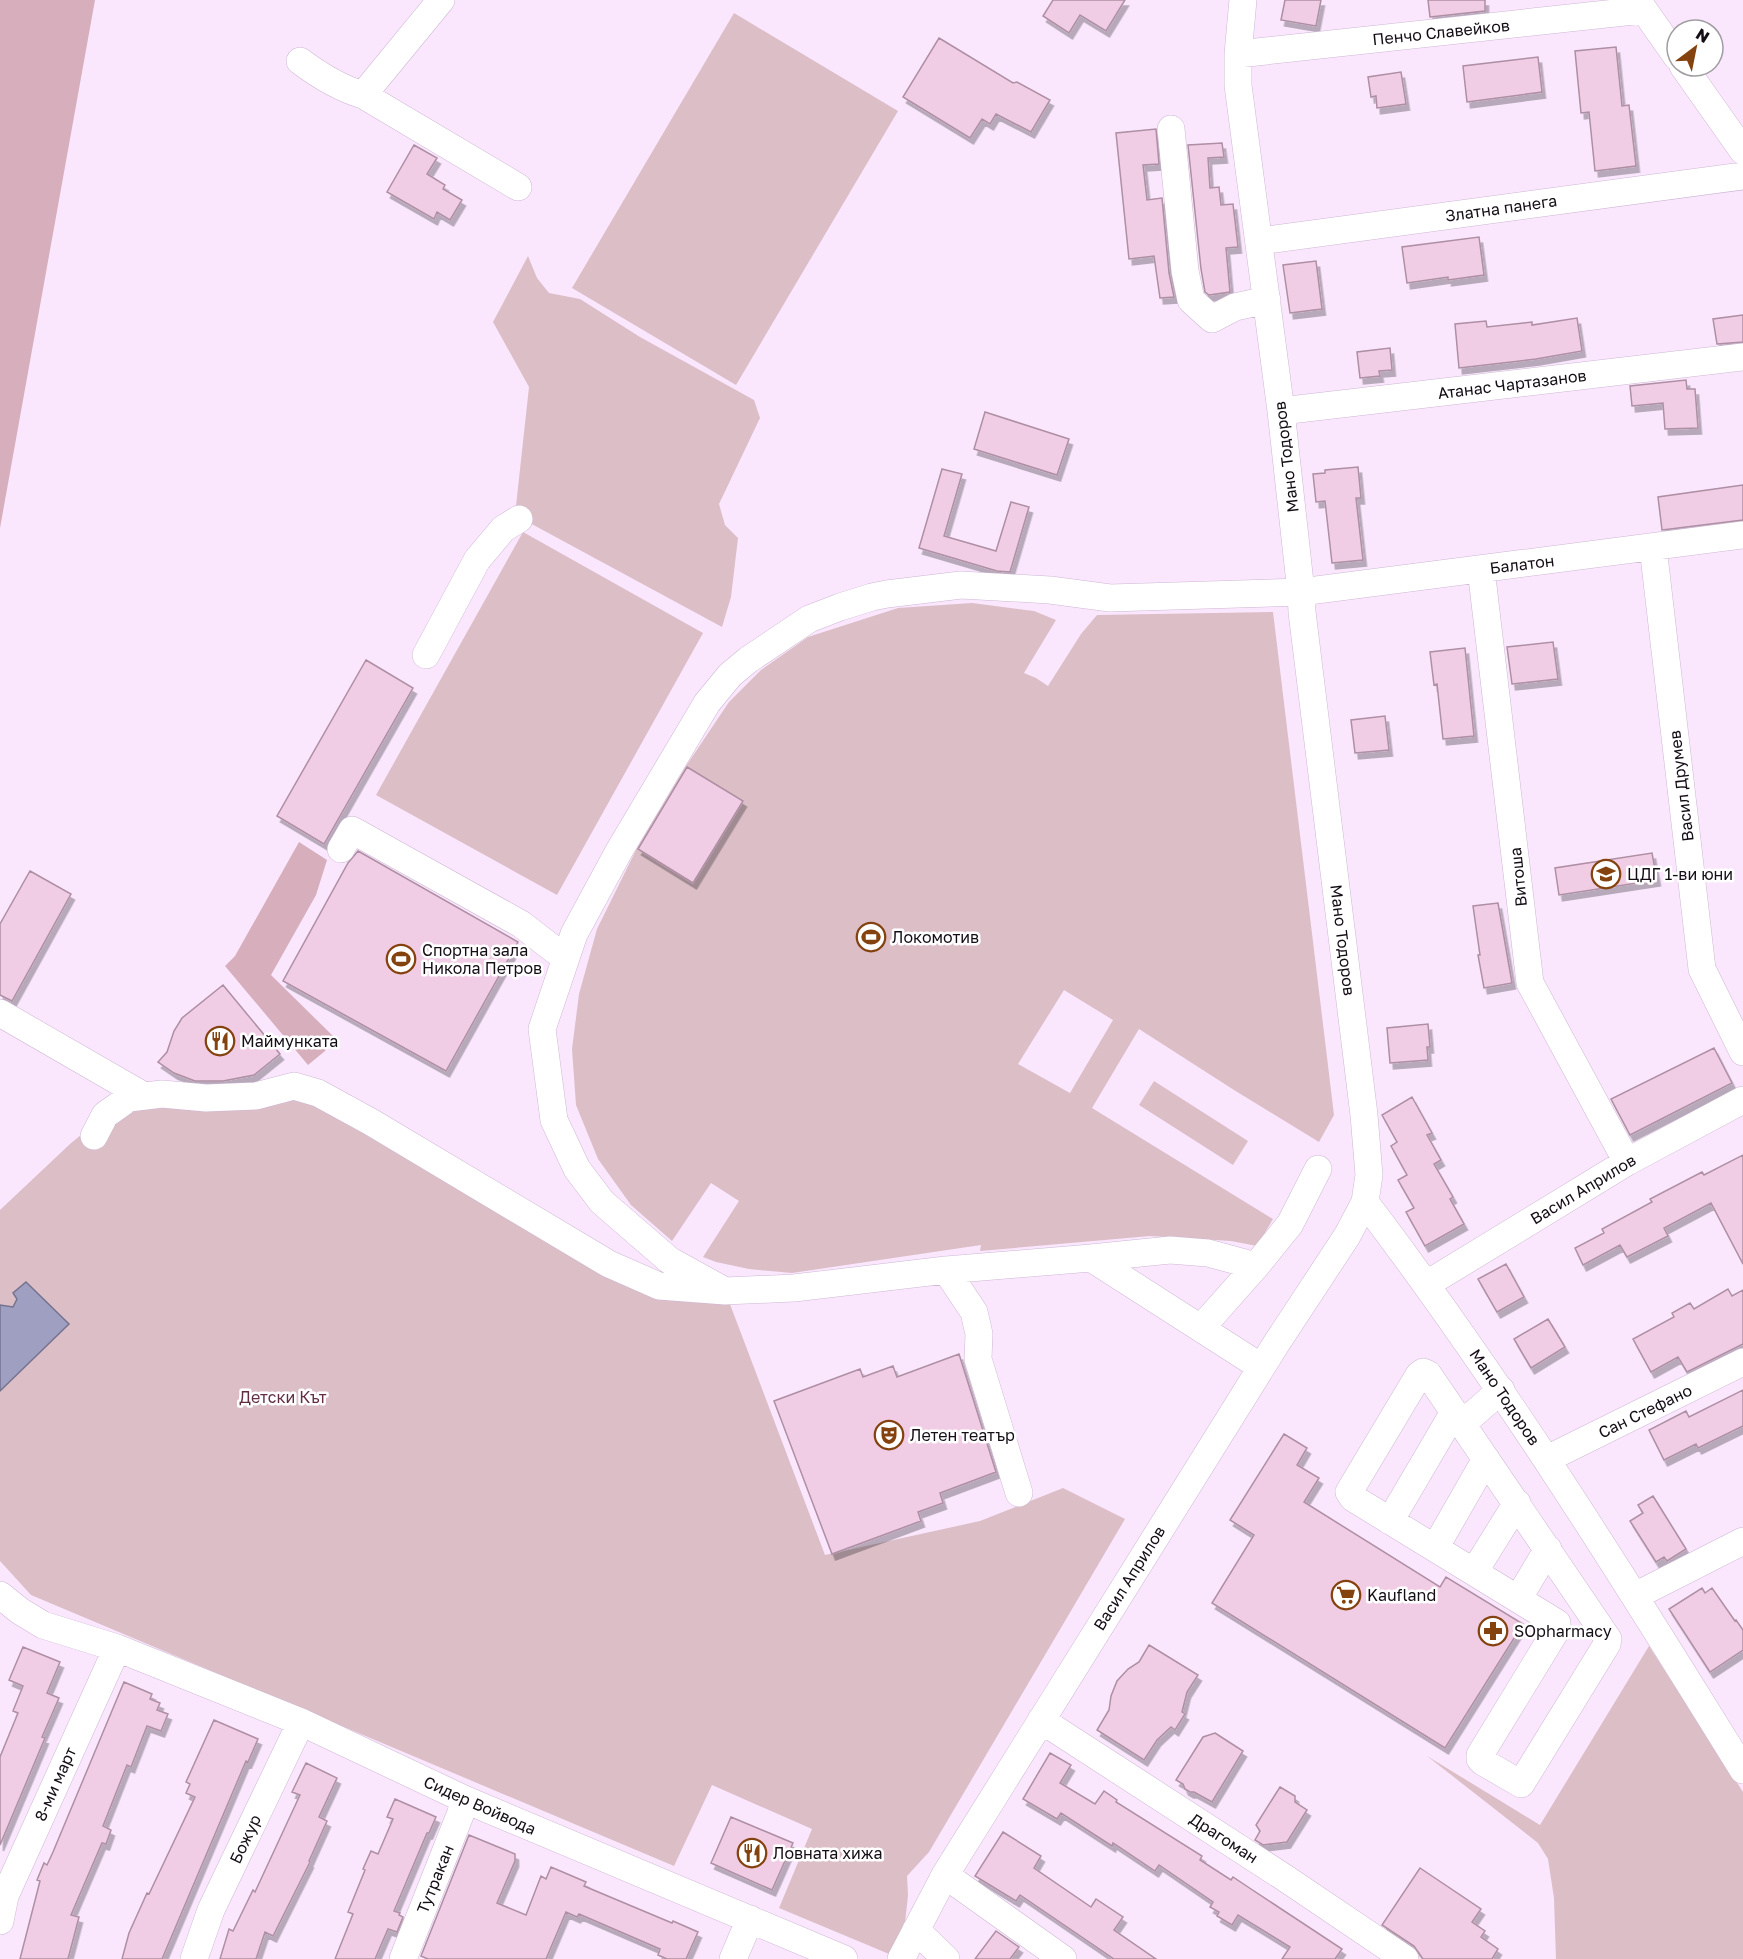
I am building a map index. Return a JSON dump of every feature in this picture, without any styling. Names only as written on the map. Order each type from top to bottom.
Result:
[{"type":"street","points":[[363,95],[441,0]]},
{"type":"street","name":"Мано Тодоров","points":[[1243,0],[1238,54],[1238,85],[1281,411],[1302,592],[1302,612],[1364,1115],[1370,1175],[1365,1202],[1427,1284],[1547,1459],[1743,1770]]},
{"type":"street","points":[[1640,5],[1665,40]]},
{"type":"street","name":"Пенчо Славейков","points":[[1238,54],[1640,5]]},
{"type":"street","points":[[300,61],[323,78],[363,95],[518,187]]},
{"type":"street","points":[[1691,78],[1743,151]]},
{"type":"street","points":[[1171,129],[1185,271],[1191,300],[1212,319],[1235,307],[1267,300]]},
{"type":"street","name":"Златна панега","points":[[1259,241],[1743,176]]},
{"type":"street","name":"Атанас Чартазанов","points":[[1281,411],[1743,357]]},
{"type":"street","points":[[426,655],[477,560],[503,529],[519,519]]},
{"type":"street","name":"Балатон","points":[[725,1290],[669,1260],[602,1202],[577,1169],[554,1120],[542,1029],[574,934],[619,851],[707,703],[730,675],[809,619],[872,597],[961,585],[1050,590],[1110,598],[1302,592],[1743,535]]},
{"type":"street","name":"Васил Друмев","points":[[1653,547],[1702,969],[1743,1052]]},
{"type":"street","name":"Витоша","points":[[1481,569],[1530,983],[1628,1162]]},
{"type":"street","points":[[341,849],[352,830],[521,924],[565,958]]},
{"type":"street","points":[[0,1013],[144,1096]]},
{"type":"street","points":[[94,1136],[105,1115],[129,1098],[162,1094],[206,1098],[256,1096],[294,1086],[318,1093],[371,1122],[609,1264],[658,1286],[725,1290],[794,1288],[946,1270],[1170,1250],[1208,1253],[1256,1266]]},
{"type":"street","name":"Васил Априлов","points":[[1427,1284],[1628,1162],[1743,1100]]},
{"type":"street","points":[[1201,1328],[1290,1224],[1318,1169]]},
{"type":"street","name":"Васил Априлов","points":[[901,1959],[945,1875],[1262,1367],[1347,1236],[1365,1202]]},
{"type":"street","points":[[1090,1258],[1262,1367]]},
{"type":"street","points":[[946,1270],[974,1312],[979,1334],[978,1359],[1018,1494]]},
{"type":"street","name":"Сан Стефано","points":[[1547,1459],[1743,1362]]},
{"type":"street","points":[[1423,1372],[1428,1374],[1458,1418],[1608,1639],[1521,1784],[1480,1760],[1480,1755],[1558,1626],[1557,1623],[1353,1498],[1349,1492],[1419,1375],[1423,1372]]},
{"type":"street","points":[[1390,1521],[1458,1418],[1501,1390]]},
{"type":"street","points":[[1435,1548],[1486,1459]]},
{"type":"street","points":[[1474,1572],[1516,1503]]},
{"type":"street","points":[[1635,1596],[1743,1541]]},
{"type":"street","points":[[1518,1599],[1548,1549]]},
{"type":"street","name":"Сидер Войвода","points":[[0,1595],[43,1625],[117,1648],[301,1722],[466,1800],[844,1959]]},
{"type":"street","name":"8-ми март","points":[[0,1922],[4,1896],[117,1648]]},
{"type":"street","name":"Драгоман","points":[[1041,1720],[1286,1878],[1405,1959]]},
{"type":"street","name":"Божур","points":[[194,1959],[211,1910],[301,1722]]},
{"type":"street","name":"Тутракан","points":[[403,1959],[466,1800]]},
{"type":"street","points":[[945,1875],[1063,1959]]},
{"type":"street","points":[[734,1959],[750,1919]]},
{"type":"street","points":[[916,1930],[946,1959]]},
{"type":"green space","points":[[734,13],[898,111],[736,385],[572,288]]},
{"type":"green space","points":[[528,256],[537,278],[549,293],[580,299],[640,337],[754,400],[760,418],[719,504],[725,525],[738,538],[731,597],[722,627],[515,515],[529,387],[493,322]]},
{"type":"green space","points":[[523,532],[703,633],[557,895],[376,795]]},
{"type":"green space","points":[[972,603],[1034,611],[1056,620],[1024,673],[1048,686],[1081,634],[1097,615],[1273,612],[1334,1115],[1319,1142],[1139,1029],[1092,1108],[1273,1219],[1257,1246],[1231,1241],[1150,1236],[980,1251],[981,1245],[792,1273],[749,1269],[703,1257],[739,1201],[711,1183],[672,1241],[631,1205],[598,1159],[576,1105],[572,1049],[579,994],[597,929],[637,848],[686,766],[729,702],[761,670],[808,637],[898,608]],"holes":[[[1064,990],[1113,1020],[1070,1093],[1018,1064]]]},
{"type":"green space","points":[[1154,1081],[1248,1141],[1233,1165],[1139,1105]]},
{"type":"green space","name":"Детски Кът","points":[[294,1086],[609,1264],[725,1291],[825,1555],[980,1521],[1063,1488],[1125,1519],[929,1852],[907,1876],[908,1895],[901,1959],[779,1908],[812,1829],[712,1785],[674,1866],[31,1595],[0,1561],[0,1210],[70,1144],[105,1115]]},
{"type":"green space","points":[[1649,1646],[1743,1792],[1743,1959],[1556,1959],[1554,1898],[1548,1859],[1538,1843],[1427,1756],[1540,1825]]},
{"type":"shaded area","points":[[0,0],[95,0],[0,528]]},
{"type":"shaded area","points":[[299,842],[327,860],[316,895],[271,975],[333,1036],[325,1051],[308,1065],[225,966],[235,956]]},
{"type":"water","points":[[26,1282],[69,1324],[0,1391],[0,1305],[13,1307],[17,1299],[13,1293]]},
{"type":"building","points":[[1053,0],[1125,0],[1106,31],[1080,15],[1069,33],[1043,16]]},
{"type":"building","points":[[1285,0],[1321,0],[1316,26],[1281,20]]},
{"type":"building","points":[[1428,0],[1485,0],[1485,11],[1430,17]]},
{"type":"building","points":[[939,38],[1013,83],[1017,82],[1050,100],[1031,132],[996,114],[990,124],[982,119],[970,138],[903,97]]},
{"type":"building","points":[[1616,47],[1622,106],[1629,105],[1636,166],[1595,171],[1589,112],[1581,113],[1575,51]]},
{"type":"building","points":[[1538,57],[1542,92],[1467,102],[1463,66]]},
{"type":"building","points":[[1401,72],[1406,104],[1377,108],[1376,96],[1371,97],[1368,77]]},
{"type":"building","points":[[1156,129],[1159,164],[1143,165],[1147,200],[1162,198],[1169,273],[1174,297],[1160,298],[1154,256],[1129,259],[1116,133]]},
{"type":"building","points":[[1222,143],[1224,157],[1208,158],[1210,188],[1219,187],[1221,205],[1233,204],[1238,247],[1226,248],[1230,292],[1209,295],[1205,292],[1201,269],[1188,145]]},
{"type":"building","points":[[414,145],[437,158],[427,174],[445,185],[443,189],[462,200],[450,220],[437,212],[434,219],[387,192]]},
{"type":"building","points":[[1479,237],[1484,275],[1407,283],[1402,247]]},
{"type":"building","points":[[1316,261],[1322,309],[1290,313],[1283,265]]},
{"type":"building","points":[[1743,315],[1743,342],[1717,344],[1713,319]]},
{"type":"building","points":[[1577,318],[1582,351],[1459,368],[1455,324],[1486,321],[1487,327],[1532,322],[1532,325]]},
{"type":"building","points":[[1390,348],[1392,370],[1379,371],[1380,376],[1360,378],[1357,352]]},
{"type":"building","points":[[1686,380],[1687,389],[1695,389],[1698,428],[1665,429],[1663,403],[1632,406],[1630,386]]},
{"type":"building","points":[[985,412],[1069,439],[1057,475],[974,449]]},
{"type":"building","points":[[1358,467],[1361,498],[1356,498],[1363,560],[1332,563],[1325,501],[1316,502],[1313,474],[1325,473],[1325,470]]},
{"type":"building","points":[[942,469],[962,474],[944,536],[996,551],[1011,502],[1029,507],[1010,572],[997,571],[919,548]]},
{"type":"building","points":[[1743,485],[1743,520],[1662,530],[1658,497]]},
{"type":"building","points":[[1553,642],[1558,679],[1512,684],[1507,647]]},
{"type":"building","points":[[1465,648],[1474,736],[1443,739],[1437,684],[1434,685],[1430,652]]},
{"type":"building","points":[[366,660],[413,688],[324,844],[277,816]]},
{"type":"building","points":[[1385,716],[1389,750],[1355,753],[1351,720]]},
{"type":"building","points":[[687,767],[743,801],[693,883],[638,849]]},
{"type":"building","name":"Спортна зала Никола Петров","points":[[358,851],[518,942],[446,1071],[283,981],[348,863]]},
{"type":"building","name":"ЦДГ 1-ви юни","points":[[1652,853],[1657,880],[1559,895],[1555,868]]},
{"type":"building","points":[[30,871],[71,894],[12,1001],[0,995],[0,924]]},
{"type":"building","points":[[1498,903],[1512,983],[1484,988],[1473,906]]},
{"type":"building","name":"Маймунката","points":[[223,985],[280,1054],[254,1075],[223,1081],[195,1081],[174,1073],[158,1062],[167,1052],[174,1031],[182,1018]]},
{"type":"building","points":[[1428,1024],[1430,1047],[1427,1047],[1428,1060],[1390,1063],[1387,1028]]},
{"type":"building","points":[[1714,1048],[1732,1083],[1630,1135],[1611,1099]]},
{"type":"building","points":[[1412,1097],[1432,1133],[1427,1135],[1441,1160],[1434,1164],[1453,1197],[1450,1199],[1464,1224],[1425,1246],[1406,1212],[1414,1208],[1398,1180],[1407,1175],[1391,1146],[1397,1142],[1382,1115]]},
{"type":"building","points":[[1743,1155],[1743,1264],[1711,1203],[1664,1228],[1668,1236],[1627,1257],[1620,1245],[1583,1265],[1575,1248],[1604,1233],[1602,1229],[1652,1202],[1650,1199],[1702,1172],[1704,1175]]},
{"type":"building","points":[[1506,1264],[1524,1297],[1497,1312],[1478,1279]]},
{"type":"building","points":[[1728,1289],[1732,1296],[1743,1290],[1743,1344],[1687,1372],[1678,1357],[1651,1372],[1633,1339],[1674,1317],[1672,1313],[1690,1303],[1694,1309]]},
{"type":"building","points":[[1548,1319],[1565,1347],[1531,1368],[1514,1339]]},
{"type":"building","name":"Летен театър","points":[[959,1354],[996,1472],[940,1493],[943,1503],[918,1512],[921,1521],[832,1554],[774,1401],[860,1369],[863,1377],[893,1366],[897,1377]]},
{"type":"building","points":[[1743,1390],[1743,1426],[1698,1448],[1696,1444],[1664,1460],[1649,1430],[1686,1411],[1689,1417]]},
{"type":"building","name":"Kaufland","points":[[1284,1434],[1307,1448],[1297,1465],[1319,1478],[1304,1502],[1440,1587],[1446,1577],[1523,1624],[1445,1748],[1212,1603],[1254,1535],[1230,1520]]},
{"type":"building","points":[[1653,1496],[1686,1549],[1667,1561],[1664,1557],[1656,1562],[1630,1521],[1643,1513],[1638,1505]]},
{"type":"building","points":[[1702,1588],[1705,1593],[1712,1588],[1743,1630],[1743,1650],[1710,1672],[1669,1609]]},
{"type":"building","points":[[1149,1645],[1198,1675],[1187,1692],[1182,1712],[1185,1714],[1175,1730],[1171,1727],[1157,1740],[1144,1760],[1097,1730],[1109,1710],[1117,1681],[1128,1669],[1139,1662]]},
{"type":"building","points":[[23,1647],[60,1662],[47,1693],[59,1698],[42,1737],[45,1738],[0,1845],[0,1757],[18,1713],[13,1711],[23,1686],[9,1680]]},
{"type":"building","points":[[124,1682],[152,1694],[150,1699],[160,1703],[157,1710],[168,1714],[161,1731],[147,1726],[131,1767],[127,1765],[103,1826],[111,1830],[106,1844],[102,1843],[71,1915],[79,1917],[68,1959],[20,1959],[40,1881],[37,1880],[44,1863],[47,1865],[53,1852]]},
{"type":"building","points":[[214,1720],[258,1739],[248,1762],[246,1761],[162,1959],[122,1959],[129,1933],[147,1893],[149,1894],[195,1797],[186,1793],[190,1784],[186,1782]]},
{"type":"building","points":[[1215,1733],[1243,1751],[1212,1802],[1185,1789],[1183,1784],[1176,1780],[1203,1737]]},
{"type":"building","points":[[1050,1753],[1071,1765],[1060,1783],[1095,1804],[1104,1791],[1117,1800],[1116,1802],[1202,1856],[1200,1860],[1231,1880],[1233,1877],[1342,1949],[1335,1959],[1282,1959],[1290,1947],[1238,1915],[1232,1925],[1217,1916],[1219,1912],[1210,1907],[1213,1902],[1159,1865],[1155,1871],[1061,1813],[1057,1819],[1023,1799]]},
{"type":"building","points":[[306,1763],[337,1778],[319,1817],[327,1821],[310,1862],[273,1936],[265,1932],[256,1959],[220,1959],[229,1929],[233,1931],[253,1890],[255,1892],[300,1795],[292,1792]]},
{"type":"building","points":[[1280,1787],[1295,1796],[1295,1802],[1307,1810],[1287,1842],[1263,1845],[1255,1840],[1260,1831],[1256,1825]]},
{"type":"building","points":[[395,1799],[436,1817],[394,1911],[403,1917],[397,1932],[388,1929],[375,1959],[335,1959],[353,1914],[348,1912],[365,1870],[363,1869],[371,1851],[378,1854],[393,1819],[387,1817]]},
{"type":"building","name":"Ловната хижа","points":[[731,1817],[793,1843],[772,1890],[711,1863]]},
{"type":"building","points":[[1003,1832],[1041,1856],[1034,1868],[1091,1907],[1096,1899],[1123,1917],[1114,1930],[1156,1959],[1114,1959],[1020,1895],[1016,1901],[975,1876]]},
{"type":"building","points":[[469,1835],[515,1854],[515,1861],[497,1903],[526,1915],[541,1876],[546,1879],[551,1867],[586,1882],[584,1886],[698,1932],[686,1959],[667,1959],[658,1955],[660,1949],[579,1914],[577,1917],[566,1912],[546,1959],[428,1959],[421,1956]]},
{"type":"building","points":[[1420,1868],[1481,1909],[1472,1922],[1485,1931],[1481,1937],[1498,1949],[1492,1959],[1423,1959],[1414,1946],[1382,1925]]},
{"type":"building","points":[[996,1931],[1019,1947],[1010,1959],[975,1959]]},
{"type":"place","name":"ЦДГ 1-ви юни","points":[[1606,874]]},
{"type":"place","name":"Локомотив","points":[[871,937]]},
{"type":"place","name":"Спортна зала Никола Петров","points":[[401,959]]},
{"type":"place","name":"Маймунката","points":[[220,1041]]},
{"type":"place","name":"Летен театър","points":[[889,1435]]},
{"type":"place","name":"Kaufland","points":[[1346,1595]]},
{"type":"place","name":"SOpharmacy","points":[[1493,1631]]},
{"type":"place","name":"Ловната хижа","points":[[752,1853]]}]
